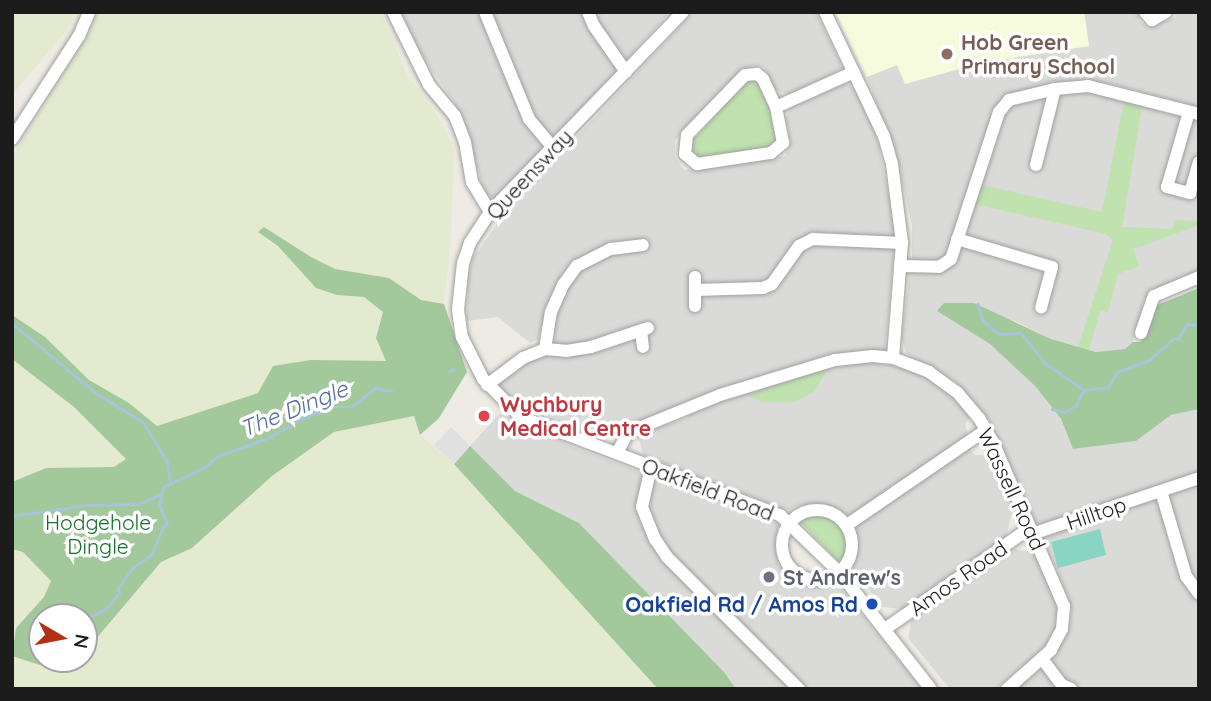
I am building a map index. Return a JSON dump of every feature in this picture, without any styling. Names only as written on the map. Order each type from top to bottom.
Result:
[{"type":"street","points":[[12,139],[79,36],[89,12]]},
{"type":"street","points":[[393,12],[429,85],[455,116],[465,142],[472,182],[490,212]]},
{"type":"street","points":[[485,12],[529,119],[553,148]]},
{"type":"street","points":[[588,12],[594,26],[626,72]]},
{"type":"street","name":"Queensway","points":[[617,453],[521,417],[487,385],[468,354],[458,310],[463,263],[470,243],[490,212],[683,12]]},
{"type":"street","points":[[825,12],[884,136],[892,164],[902,243],[893,358]]},
{"type":"street","points":[[1145,12],[1152,20],[1166,12]]},
{"type":"street","points":[[776,107],[854,72]]},
{"type":"street","points":[[757,74],[763,79],[776,107],[783,131],[783,143],[779,149],[697,164],[685,154],[687,135],[745,75],[757,74]]},
{"type":"street","points":[[900,266],[945,265],[951,259],[1003,105],[1009,100],[1055,89],[1101,87],[1194,113],[1177,153],[1167,187],[1190,193],[1199,160],[1177,153]]},
{"type":"street","points":[[1036,165],[1055,89]]},
{"type":"street","points":[[629,232],[629,246]]},
{"type":"street","points":[[695,306],[695,284],[764,288],[772,284],[799,246],[813,239],[902,243]]},
{"type":"street","points":[[957,239],[1052,267],[1041,307]]},
{"type":"street","points":[[545,349],[551,312],[572,271],[595,255],[643,245]]},
{"type":"street","points":[[1141,333],[1154,296],[1199,277]]},
{"type":"street","points":[[487,385],[523,358],[545,349],[566,351],[591,347],[644,329],[643,347]]},
{"type":"street","name":"Wassell Road","points":[[617,453],[627,434],[634,430],[720,395],[835,360],[873,356],[893,358],[915,365],[948,385],[973,409],[986,430],[1064,606],[1062,629],[1044,660],[1007,689]]},
{"type":"street","points":[[847,525],[986,430]]},
{"type":"street","name":"Oakfield Road","points":[[617,453],[781,516],[789,522],[840,573],[931,689]]},
{"type":"street","points":[[651,467],[642,507],[655,539],[667,557],[799,689]]},
{"type":"street","name":"Hilltop","points":[[1031,531],[1199,478]]},
{"type":"street","points":[[1161,491],[1186,576],[1199,593]]},
{"type":"street","points":[[820,510],[840,517],[847,525],[850,549],[840,573],[819,580],[803,577],[790,569],[781,545],[783,532],[789,522],[804,513],[820,510]]},
{"type":"street","name":"Amos Road","points":[[886,629],[1031,531]]},
{"type":"street","points":[[1044,660],[1062,685],[1071,689]]},
{"type":"shaded area","points":[[12,12],[75,12],[68,29],[12,95]]},
{"type":"shaded area","points":[[98,12],[381,12],[407,74],[438,116],[454,148],[451,237],[444,304],[421,300],[389,278],[335,269],[264,227],[268,242],[278,246],[337,295],[364,297],[383,312],[376,338],[386,361],[311,360],[258,393],[157,426],[129,403],[89,380],[45,337],[12,315],[12,157],[91,29]]},
{"type":"shaded area","points":[[401,12],[670,12],[498,200],[486,194],[455,103],[416,47]]},
{"type":"shaded area","points":[[694,12],[816,12],[843,68],[790,95],[775,90],[764,67],[750,66],[675,140],[675,157],[684,170],[785,156],[791,142],[786,119],[791,107],[844,83],[856,89],[876,136],[896,227],[884,361],[924,374],[951,392],[971,416],[965,423],[968,436],[853,516],[821,505],[802,505],[788,510],[643,455],[640,442],[635,436],[687,418],[680,406],[622,431],[607,433],[602,440],[532,413],[510,400],[500,384],[509,370],[530,358],[554,355],[555,321],[544,318],[538,339],[530,343],[498,317],[467,321],[468,276],[473,258],[505,213]]},
{"type":"shaded area","name":"Hob Green Primary School","points":[[835,12],[1084,12],[1089,46],[985,62],[905,84],[897,65],[867,77]]},
{"type":"shaded area","points":[[1084,12],[1138,12],[1140,22],[1148,27],[1176,17],[1176,12],[1199,12],[1199,107],[1107,83],[1095,93],[1199,121],[1199,273],[1144,299],[1133,342],[1125,349],[1096,352],[1051,339],[1015,321],[937,311],[990,344],[1035,386],[1061,420],[1073,449],[1136,441],[1171,415],[1199,409],[1199,689],[1016,689],[1053,660],[1070,625],[1072,611],[1058,572],[988,418],[955,381],[907,354],[901,339],[912,258],[912,225],[899,165],[867,77],[897,64],[905,83],[985,62],[1089,46]]},
{"type":"shaded area","points":[[12,359],[74,407],[126,459],[114,467],[46,468],[12,482]]},
{"type":"shaded area","points":[[500,413],[566,444],[778,524],[777,544],[787,574],[811,587],[841,589],[922,689],[736,689],[724,672],[579,523],[515,491],[469,447]]},
{"type":"shaded area","points":[[414,416],[420,435],[454,464],[658,689],[12,689],[12,656],[28,661],[28,673],[98,673],[98,636],[161,562],[192,548],[272,476],[334,432]]},
{"type":"shaded area","points":[[451,427],[470,446],[454,464],[434,445]]},
{"type":"shaded area","points":[[968,447],[975,455],[991,455],[1014,504],[1005,541],[906,609],[882,607],[852,567],[857,550],[854,528]]},
{"type":"shaded area","points":[[1100,529],[1106,555],[1058,568],[1051,542]]},
{"type":"shaded area","points":[[1009,548],[1036,553],[1059,607],[1058,626],[1048,646],[995,689],[950,689],[908,638],[913,613]]},
{"type":"shaded area","points":[[12,549],[23,552],[51,581],[39,603],[28,603],[28,615],[16,628],[12,644]]},
{"type":"green space","points":[[754,78],[762,85],[780,135],[772,146],[699,160],[690,150],[691,142],[748,80]]},
{"type":"green space","points":[[1124,101],[1142,106],[1122,227],[1172,229],[1176,220],[1196,221],[1199,215],[1199,225],[1133,249],[1139,266],[1118,274],[1108,312],[1100,311],[1089,350],[1078,347],[1113,240],[1106,234],[974,204],[982,185],[1102,212]]},
{"type":"green space","name":"Hodgehole Dingle","points":[[264,227],[335,269],[389,278],[421,300],[444,304],[467,372],[439,418],[420,435],[414,416],[334,432],[272,476],[192,548],[161,562],[98,636],[98,603],[39,603],[51,581],[23,552],[12,549],[12,482],[46,468],[114,467],[126,459],[74,407],[12,359],[12,315],[45,337],[89,380],[129,403],[157,426],[258,393],[273,366],[311,360],[386,361],[376,338],[383,312],[364,297],[337,295],[316,288],[278,246],[258,232]]},
{"type":"green space","points":[[1199,288],[1199,409],[1171,415],[1136,441],[1073,449],[1061,419],[1035,386],[990,344],[937,311],[944,303],[974,303],[1051,339],[1096,352],[1125,349],[1133,342],[1141,342],[1150,308]]},
{"type":"green space","points":[[829,367],[814,392],[793,402],[763,402],[747,395]]},
{"type":"green space","points":[[470,446],[515,491],[579,523],[724,672],[736,689],[658,689],[454,464]]},
{"type":"green space","points":[[813,513],[828,516],[842,525],[848,538],[846,559],[837,560],[801,523],[800,518]]},
{"type":"green space","name":"Hodgehole Dingle","points":[[28,615],[28,661],[12,656],[16,628]]},
{"type":"waterway","name":"The Dingle","points":[[978,304],[983,320],[999,334],[1021,333],[1045,363],[1084,390],[1108,387],[1117,372],[1148,361],[1174,338],[1178,339],[1187,324],[1199,325]]},
{"type":"waterway","name":"The Dingle","points":[[12,323],[96,393],[143,422],[167,461],[170,481]]},
{"type":"waterway","name":"The Dingle","points":[[449,371],[454,369]]},
{"type":"waterway","name":"The Dingle","points":[[98,613],[106,609],[119,593],[118,588],[132,568],[152,554],[163,527],[167,524],[159,505],[163,487],[205,467],[218,456],[268,438],[303,418],[332,407],[351,407],[375,388],[392,391]]},
{"type":"waterway","points":[[1052,409],[1065,412],[1076,405],[1083,391]]},
{"type":"waterway","points":[[12,516],[88,505],[138,504],[159,495]]},
{"type":"place","name":"Hob Green Primary School","points":[[947,54]]},
{"type":"place","name":"Wychbury Medical Centre","points":[[484,416]]},
{"type":"place","name":"St Andrew's","points":[[769,577]]},
{"type":"place","name":"Oakfield Rd / Amos Rd","points":[[872,604]]}]
